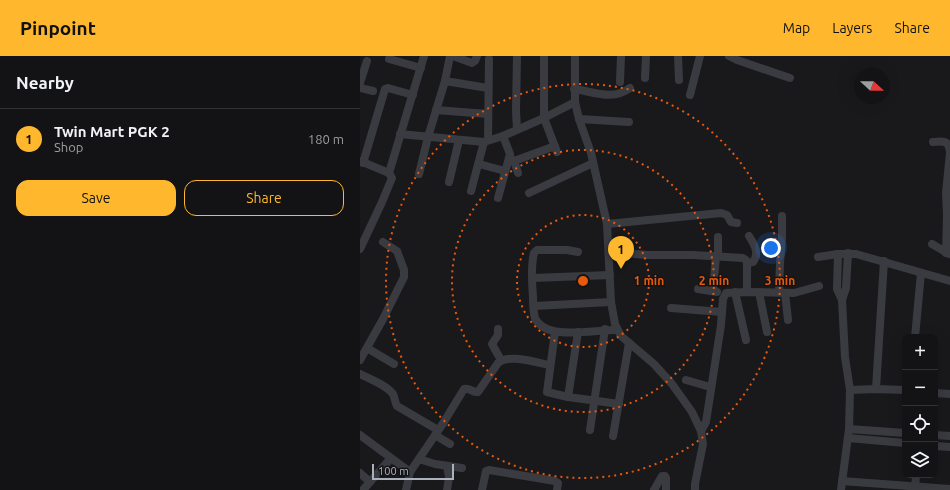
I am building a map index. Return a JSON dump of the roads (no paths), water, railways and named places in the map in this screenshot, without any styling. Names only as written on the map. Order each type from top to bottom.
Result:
[{"type":"street","points":[[389,173],[424,56]]},
{"type":"street","points":[[419,174],[451,56],[472,63],[475,61],[477,56]]},
{"type":"street","points":[[517,56],[517,129]]},
{"type":"street","points":[[498,198],[505,171],[512,159],[556,149],[544,118],[544,56]]},
{"type":"street","points":[[574,56],[575,102],[579,119],[588,142],[607,224],[611,302],[617,330],[629,343],[654,364],[672,384],[692,412],[701,431],[703,444],[695,490]]},
{"type":"street","points":[[620,82],[621,56]]},
{"type":"street","points":[[645,78],[646,56]]},
{"type":"street","points":[[678,56],[679,80]]},
{"type":"street","points":[[690,95],[700,56]]},
{"type":"street","points":[[729,56],[790,78]]},
{"type":"street","points":[[389,59],[420,68]]},
{"type":"street","points":[[471,190],[486,141],[489,59]]},
{"type":"street","points":[[360,84],[367,61]]},
{"type":"street","points":[[445,81],[488,88]]},
{"type":"street","points":[[360,88],[373,91]]},
{"type":"street","points":[[360,249],[392,178],[391,174],[362,162],[385,89],[388,88],[413,95]]},
{"type":"street","points":[[574,89],[608,96],[620,94],[630,88]]},
{"type":"street","points":[[400,134],[486,141],[503,136],[544,118],[575,102]]},
{"type":"street","points":[[436,110],[488,114]]},
{"type":"street","points":[[579,119],[629,122]]},
{"type":"street","points":[[503,136],[518,173]]},
{"type":"street","points":[[448,182],[459,140]]},
{"type":"street","points":[[932,244],[948,253],[949,213],[946,193],[950,160],[949,146],[942,142],[933,142]]},
{"type":"street","points":[[529,193],[593,163]]},
{"type":"street","points":[[479,164],[505,171]]},
{"type":"street","points":[[607,224],[721,213],[727,215],[731,222],[737,223]]},
{"type":"street","points":[[782,216],[780,263],[782,292],[788,320]]},
{"type":"street","points":[[747,263],[753,262],[757,254],[755,246],[749,236]]},
{"type":"street","points":[[713,291],[718,237]]},
{"type":"street","points":[[360,360],[404,277],[404,270],[399,254],[395,249],[383,242]]},
{"type":"street","points":[[578,252],[566,250],[537,250],[533,256],[534,316],[538,322],[555,332],[617,330]]},
{"type":"street","points":[[609,252],[648,255],[693,255],[743,258],[747,263],[747,292]]},
{"type":"street","points":[[841,490],[849,429],[850,390],[845,357],[842,300],[846,288],[848,253]]},
{"type":"street","points":[[818,257],[848,253],[862,255],[950,281]]},
{"type":"street","points":[[838,254],[837,290],[842,300]]},
{"type":"street","points":[[876,389],[884,262]]},
{"type":"street","points":[[916,334],[921,273]]},
{"type":"street","points":[[533,278],[610,275]]},
{"type":"street","points":[[698,289],[726,293],[797,292],[819,286]]},
{"type":"street","points":[[735,292],[746,340]]},
{"type":"street","points":[[759,292],[767,332]]},
{"type":"street","points":[[701,431],[706,422],[723,299],[726,293]]},
{"type":"street","points":[[534,306],[611,302]]},
{"type":"street","points":[[671,308],[722,312]]},
{"type":"street","points":[[498,329],[498,336],[492,344],[501,360]]},
{"type":"street","points":[[590,430],[605,330]]},
{"type":"street","points":[[555,332],[547,392],[568,397],[619,404]]},
{"type":"street","points":[[568,397],[578,332]]},
{"type":"street","points":[[613,436],[629,343]]},
{"type":"street","points":[[367,348],[394,364]]},
{"type":"street","points":[[501,360],[517,359],[550,365]]},
{"type":"street","points":[[405,490],[410,472],[464,389],[468,388],[474,392],[478,392],[501,360]]},
{"type":"street","points":[[360,374],[388,390],[394,396],[397,406],[437,432],[450,444]]},
{"type":"street","points":[[686,380],[710,387]]},
{"type":"street","points":[[850,390],[902,390]]},
{"type":"street","points":[[938,393],[950,394]]},
{"type":"street","points":[[849,429],[902,433]]},
{"type":"street","points":[[938,435],[950,436]]},
{"type":"street","points":[[360,436],[410,472]]},
{"type":"street","points":[[848,438],[902,443]]},
{"type":"street","points":[[938,446],[950,447]]},
{"type":"street","points":[[363,490],[391,458]]},
{"type":"street","points":[[419,459],[462,468]]},
{"type":"street","points":[[447,466],[449,477],[447,490]]},
{"type":"street","points":[[482,490],[486,471],[489,470],[555,480],[558,483],[557,490]]},
{"type":"street","points":[[360,472],[370,482]]},
{"type":"street","points":[[654,490],[662,476],[665,476],[666,490]]},
{"type":"street","points":[[915,488],[916,478]]},
{"type":"street","points":[[842,481],[876,487],[950,488]]},
{"type":"place","name":"Twin Mart PGK 2","points":[[621,269]]}]
